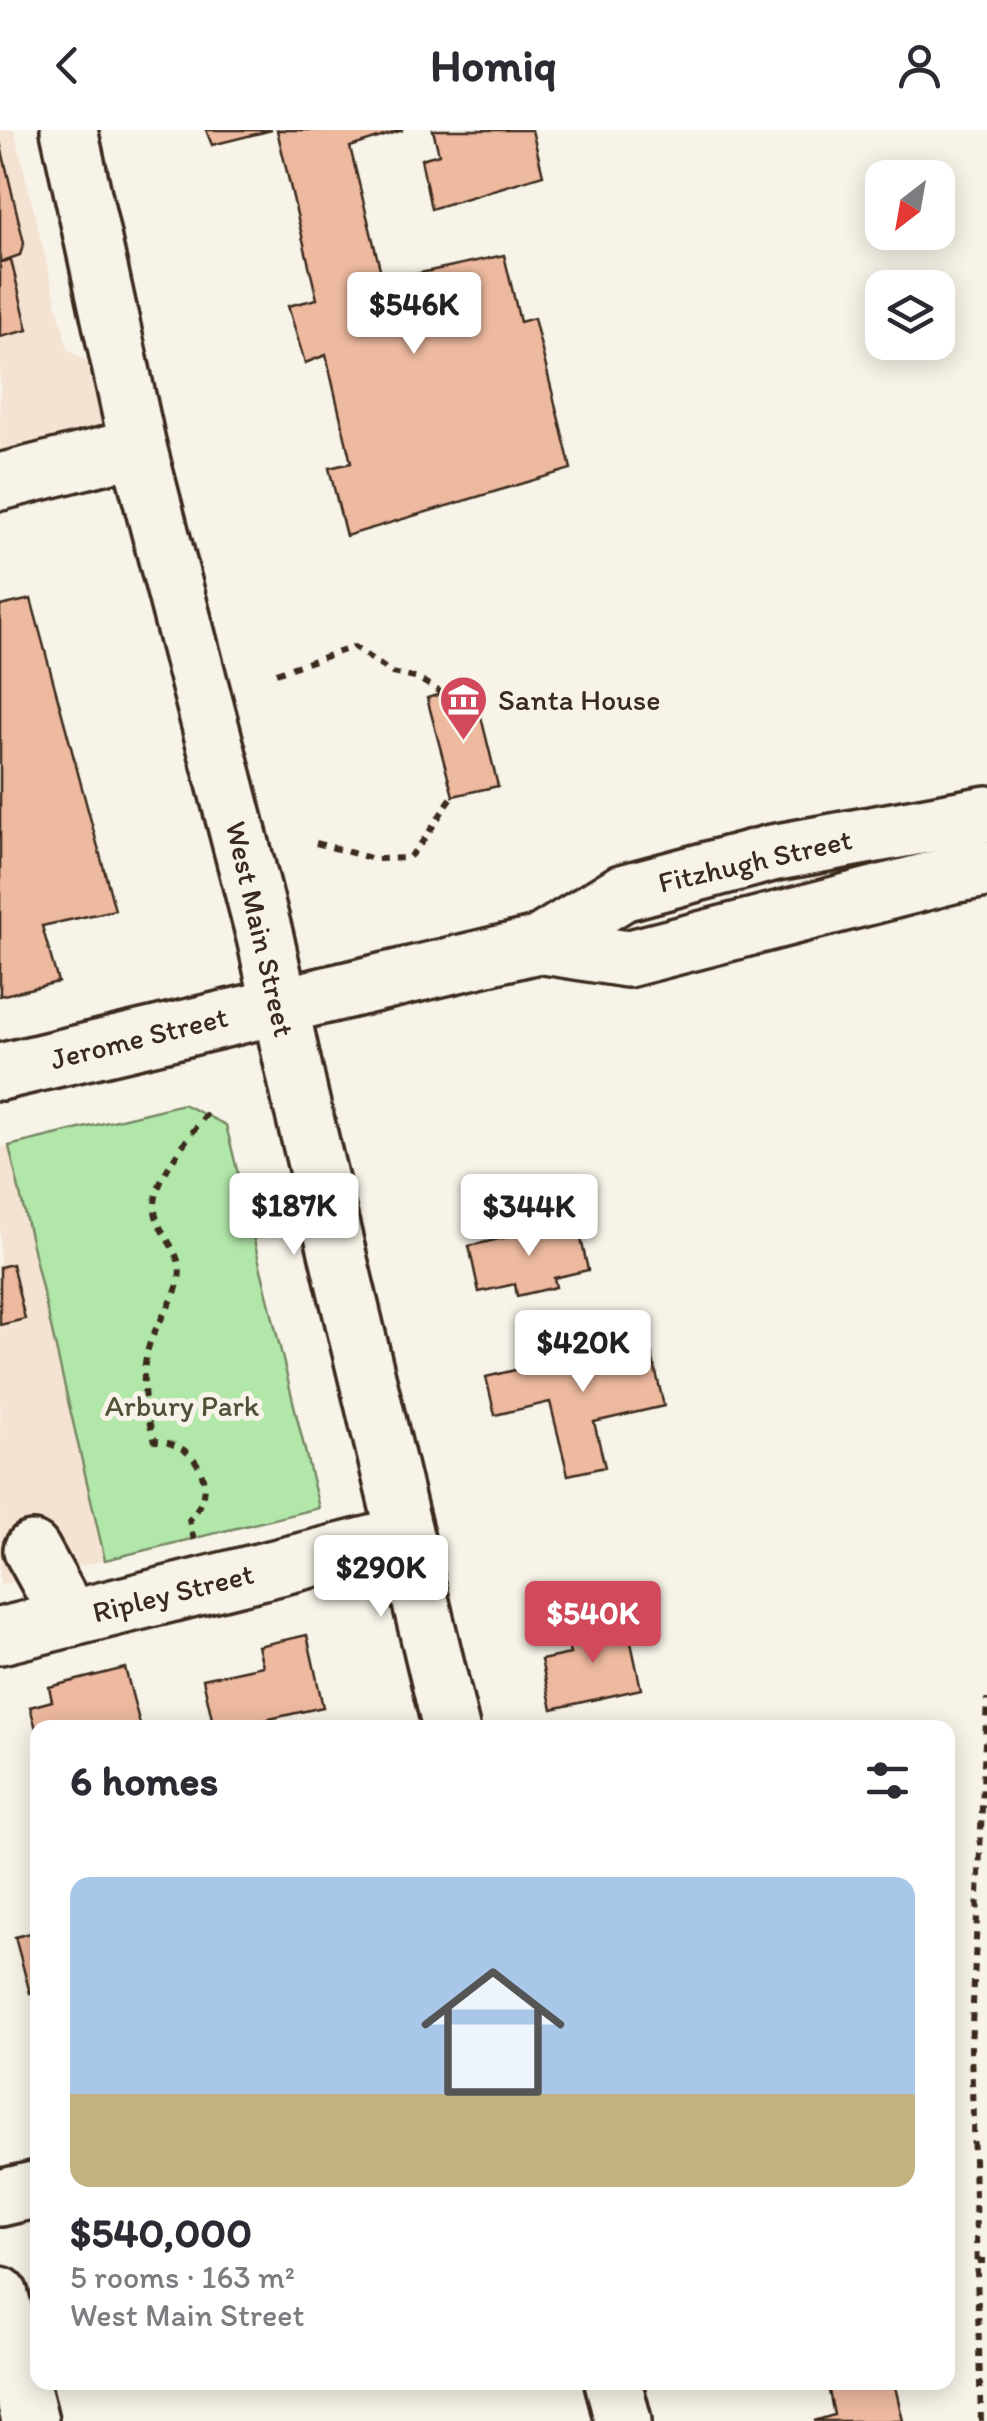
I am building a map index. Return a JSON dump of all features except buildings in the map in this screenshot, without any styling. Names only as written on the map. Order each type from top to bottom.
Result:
[{"type":"main road","name":"West Main Street","points":[[68,130],[138,447],[265,937],[449,1720]]},
{"type":"main road","points":[[0,482],[138,447]]},
{"type":"main road","name":"Fitzhugh Street","points":[[278,1004],[538,945],[622,892],[772,853],[987,814]]},
{"type":"main road","name":"Fitzhugh Street","points":[[538,945],[628,959],[952,875],[987,870]]},
{"type":"main road","name":"Jerome Street","points":[[0,1072],[278,1004]]},
{"type":"main road","name":"Ripley Street","points":[[0,1636],[404,1536]]},
{"type":"main road","points":[[32,1550],[70,1619]]},
{"type":"main road","points":[[0,2198],[30,2191]]},
{"type":"main road","points":[[0,2294],[30,2421]]},
{"type":"main road","points":[[615,2390],[623,2421]]},
{"type":"path","points":[[276,673],[354,647],[392,673],[419,678],[442,693]]},
{"type":"path","points":[[316,843],[374,858],[408,858],[425,842],[436,817],[453,796]]},
{"type":"path","points":[[194,1542],[189,1520],[198,1510],[204,1478],[198,1462],[185,1449],[155,1441],[143,1391],[144,1360],[180,1276],[178,1257],[156,1216],[156,1198],[166,1170],[211,1108]]},
{"type":"path","points":[[981,2421],[971,2048],[987,1699]]},
{"type":"path","points":[[977,2261],[987,2261]]},
{"type":"shaded area","points":[[0,130],[14,130],[68,350],[93,365],[109,416],[103,430],[0,456]]},
{"type":"shaded area","points":[[9,1146],[105,1560],[0,1585],[0,1148]]},
{"type":"green space","name":"Arbury Park","points":[[183,1104],[226,1125],[319,1508],[105,1560],[9,1146]]},
{"type":"place","name":"Santa House","points":[[463,742]]}]
